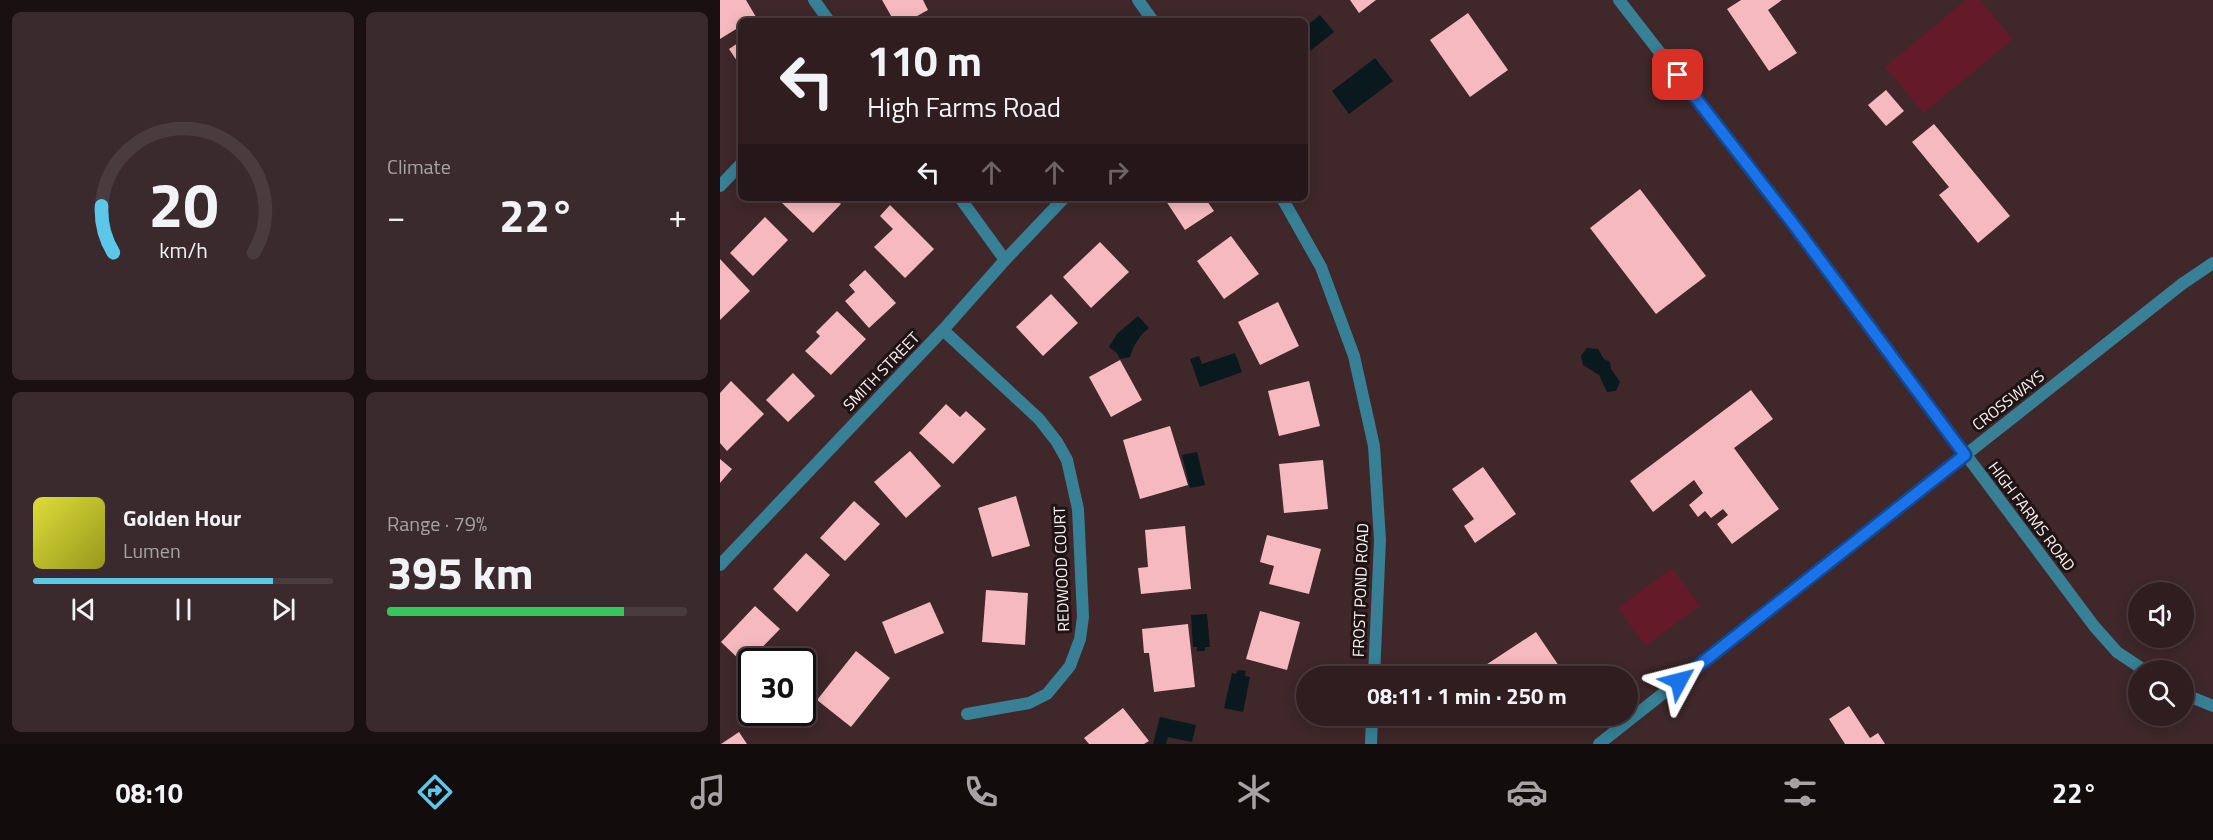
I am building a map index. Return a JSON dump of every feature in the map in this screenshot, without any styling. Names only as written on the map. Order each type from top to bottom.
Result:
[{"type":"street","points":[[814,0],[828,18]]},
{"type":"street","points":[[1138,0],[1151,18]]},
{"type":"street","name":"HIGH FARMS ROAD","points":[[1620,0],[1794,225],[2094,626],[2117,652],[2129,660]]},
{"type":"street","points":[[720,186],[738,167]]},
{"type":"street","points":[[962,201],[1005,260]]},
{"type":"street","name":"SMITH STREET","points":[[720,565],[944,330],[1005,260],[1061,201]]},
{"type":"street","name":"FROST POND ROAD","points":[[1284,201],[1322,267],[1354,356],[1374,446],[1380,540],[1374,666]]},
{"type":"street","name":"CROSSWAYS","points":[[1599,744],[2182,284],[2213,263]]},
{"type":"street","name":"REDWOOD COURT","points":[[944,330],[1039,419],[1057,442],[1067,460],[1078,509],[1083,617],[1080,639],[1070,666],[1047,694],[1029,703],[967,714]]},
{"type":"street","points":[[2194,698],[2213,706]]},
{"type":"street","points":[[1371,744],[1372,726]]},
{"type":"shaded area","points":[[1966,0],[1980,0],[2013,39],[1924,113],[1885,67]]},
{"type":"shaded area","points":[[1320,15],[1334,32],[1308,53],[1308,25]]},
{"type":"shaded area","points":[[1375,58],[1393,81],[1349,114],[1332,91]]},
{"type":"shaded area","points":[[1138,316],[1149,328],[1137,341],[1130,357],[1120,359],[1117,353],[1109,347],[1117,334]]},
{"type":"shaded area","points":[[1587,348],[1598,349],[1604,359],[1610,362],[1611,369],[1620,382],[1616,391],[1607,392],[1599,375],[1583,365],[1581,356]]},
{"type":"shaded area","points":[[1235,353],[1242,372],[1200,387],[1190,359],[1199,356],[1202,364]]},
{"type":"shaded area","points":[[1197,452],[1205,485],[1190,488],[1182,455]]},
{"type":"shaded area","points":[[1672,568],[1700,606],[1645,646],[1618,608]]},
{"type":"shaded area","points":[[1207,614],[1210,647],[1205,647],[1205,651],[1197,651],[1197,647],[1193,647],[1191,615]]},
{"type":"shaded area","points":[[1238,670],[1246,671],[1245,676],[1250,677],[1243,712],[1224,708],[1232,673],[1236,674]]},
{"type":"shaded area","points":[[1160,717],[1196,725],[1192,742],[1168,737],[1166,744],[1153,744]]},
{"type":"building","points":[[720,0],[746,0],[756,17],[738,18],[738,28],[720,39]]},
{"type":"building","points":[[882,0],[923,0],[928,10],[913,18],[892,18]]},
{"type":"building","points":[[1350,0],[1376,0],[1359,13]]},
{"type":"building","points":[[1741,0],[1782,0],[1768,10],[1797,53],[1769,71],[1727,9]]},
{"type":"building","points":[[1468,13],[1508,70],[1470,97],[1430,40]]},
{"type":"building","points":[[738,43],[738,62],[729,49]]},
{"type":"building","points":[[1886,90],[1904,111],[1886,126],[1868,105]]},
{"type":"building","points":[[1934,124],[2010,216],[1978,243],[1939,195],[1949,187],[1912,142]]},
{"type":"building","points":[[1640,189],[1706,276],[1656,314],[1590,228]]},
{"type":"building","points":[[784,201],[838,201],[841,204],[813,233],[782,203]]},
{"type":"building","points":[[1166,201],[1207,201],[1214,211],[1185,230]]},
{"type":"building","points":[[890,205],[934,249],[905,278],[874,247],[893,229],[880,216]]},
{"type":"building","points":[[765,217],[788,240],[753,276],[730,253]]},
{"type":"building","points":[[1231,236],[1259,274],[1224,299],[1197,261]]},
{"type":"building","points":[[1100,242],[1129,272],[1091,308],[1063,277]]},
{"type":"building","points":[[720,259],[750,291],[720,320]]},
{"type":"building","points":[[865,270],[896,303],[869,328],[845,301],[855,292],[849,285]]},
{"type":"building","points":[[1051,294],[1078,323],[1043,356],[1016,327]]},
{"type":"building","points":[[1278,302],[1299,346],[1260,365],[1238,322]]},
{"type":"building","points":[[837,311],[866,339],[831,375],[805,351],[820,336],[816,332]]},
{"type":"building","points":[[1120,360],[1142,400],[1111,417],[1089,377]]},
{"type":"building","points":[[793,373],[815,396],[788,422],[766,400]]},
{"type":"building","points":[[731,381],[764,414],[727,451],[720,443],[720,393]]},
{"type":"building","points":[[1309,381],[1320,426],[1279,436],[1268,391]]},
{"type":"building","points":[[1751,390],[1773,419],[1734,448],[1779,509],[1732,544],[1717,524],[1728,515],[1723,509],[1711,518],[1705,511],[1698,517],[1689,505],[1703,493],[1694,480],[1653,512],[1630,481]]},
{"type":"building","points":[[946,404],[960,417],[966,411],[986,429],[953,464],[919,433]]},
{"type":"building","points":[[1170,426],[1188,485],[1140,499],[1123,440]]},
{"type":"building","points":[[910,451],[941,486],[906,518],[874,482]]},
{"type":"building","points":[[720,459],[732,469],[720,483]]},
{"type":"building","points":[[1323,460],[1328,509],[1284,513],[1279,464]]},
{"type":"building","points":[[1483,467],[1516,514],[1475,543],[1464,526],[1474,519],[1452,489]]},
{"type":"building","points":[[1016,496],[1030,546],[992,557],[978,508]]},
{"type":"building","points":[[854,501],[880,524],[845,561],[820,538]]},
{"type":"building","points":[[1185,526],[1191,589],[1141,594],[1138,568],[1148,567],[1145,530]]},
{"type":"building","points":[[1267,535],[1321,549],[1309,594],[1269,584],[1274,566],[1260,562]]},
{"type":"building","points":[[806,553],[830,575],[797,612],[773,589]]},
{"type":"building","points":[[986,590],[1028,593],[1025,645],[982,642]]},
{"type":"building","points":[[930,602],[944,633],[895,654],[882,622]]},
{"type":"building","points":[[755,606],[780,629],[762,648],[738,648],[738,658],[721,642]]},
{"type":"building","points":[[1260,611],[1300,622],[1287,670],[1246,659]]},
{"type":"building","points":[[1188,624],[1195,687],[1154,692],[1149,653],[1144,653],[1142,629]]},
{"type":"building","points":[[1536,632],[1559,666],[1484,666]]},
{"type":"building","points":[[856,651],[890,678],[851,727],[817,700]]},
{"type":"building","points":[[1849,706],[1870,738],[1878,733],[1885,744],[1845,744],[1829,719]]},
{"type":"building","points":[[1123,708],[1149,741],[1144,744],[1089,744],[1084,738]]},
{"type":"building","points":[[739,732],[747,744],[721,744]]},
{"type":"route","points":[[1678,75],[1794,225],[1965,455],[1679,681]]}]
